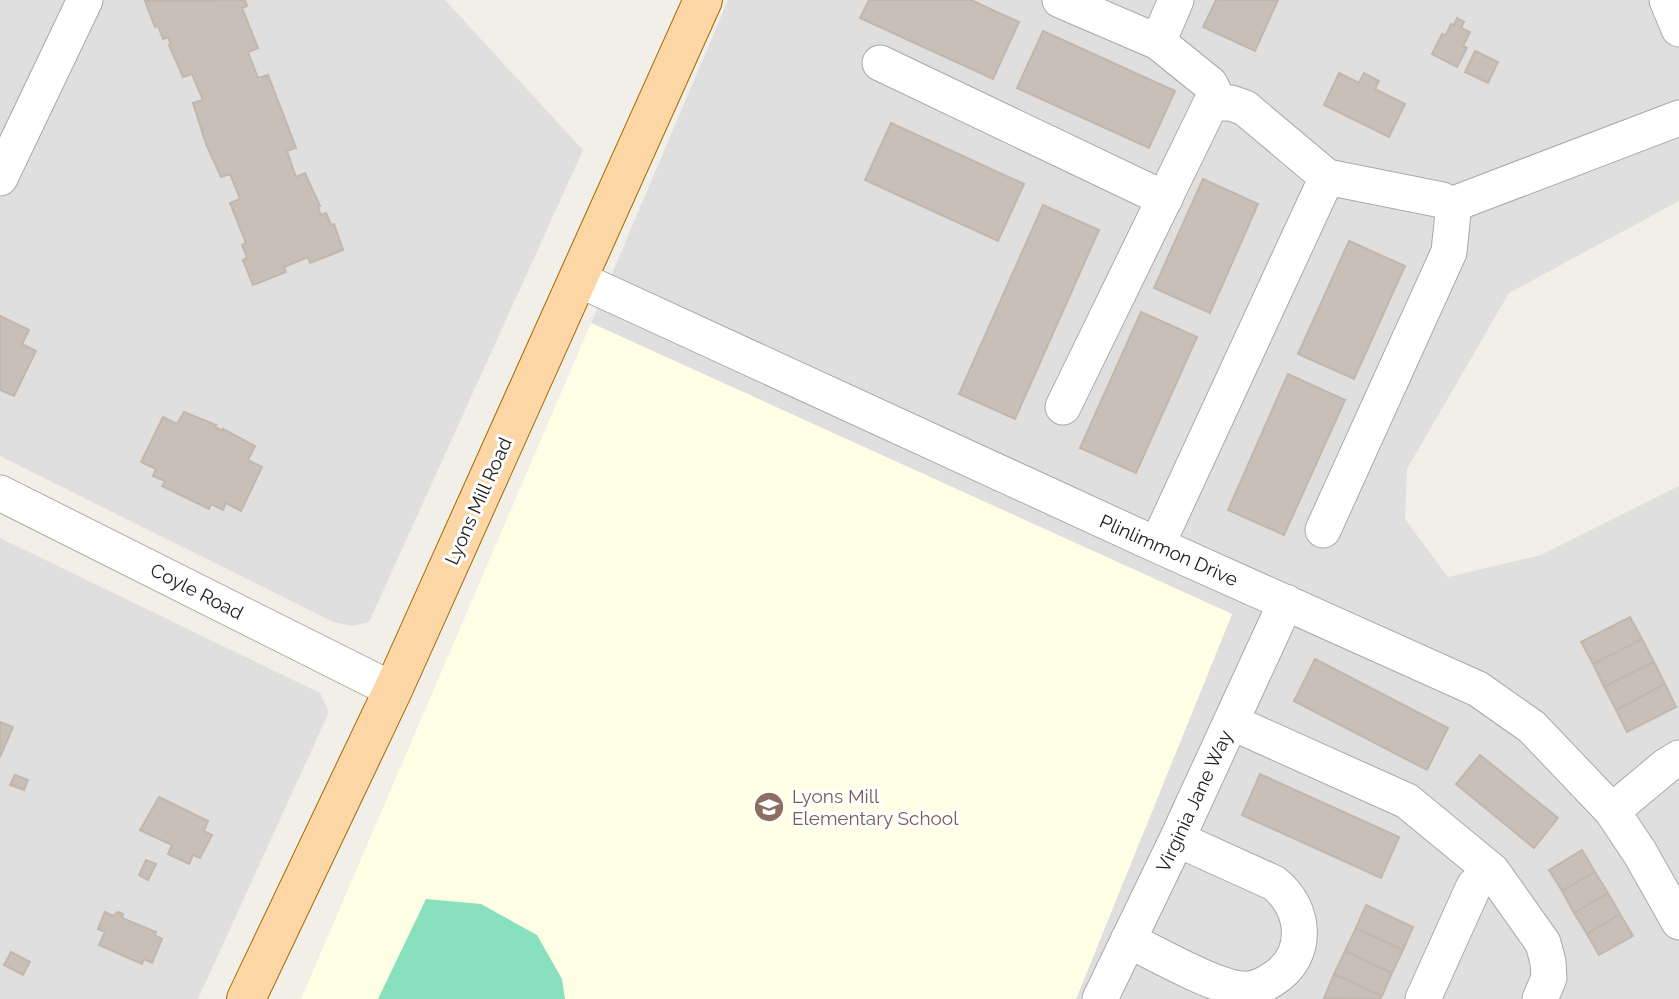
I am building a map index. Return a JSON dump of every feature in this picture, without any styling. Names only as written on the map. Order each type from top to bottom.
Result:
[{"type":"main road","name":"Lyons Mill Road","points":[[246,999],[393,690],[703,0]]},
{"type":"street","points":[[0,178],[85,0]]},
{"type":"street","points":[[1059,0],[1158,42],[1210,83],[1219,102]]},
{"type":"street","points":[[1158,42],[1176,0]]},
{"type":"street","points":[[1667,0],[1679,29]]},
{"type":"street","points":[[880,64],[1165,199]]},
{"type":"street","points":[[1063,407],[1211,103],[1219,102],[1245,108],[1327,177],[1442,200],[1451,205],[1453,214],[1449,252],[1323,530]]},
{"type":"street","points":[[1451,205],[1679,118]]},
{"type":"street","points":[[1157,545],[1327,177]]},
{"type":"street","name":"Plinlimmon Drive","points":[[578,279],[1478,689],[1532,727],[1612,811],[1640,853],[1679,922]]},
{"type":"street","name":"Coyle Road","points":[[0,493],[393,690]]},
{"type":"street","name":"Virginia Jane Way","points":[[1100,999],[1286,602]]},
{"type":"street","points":[[1231,722],[1407,801],[1492,871],[1543,943],[1549,978],[1540,999]]},
{"type":"street","points":[[1612,811],[1679,758]]},
{"type":"street","points":[[1128,940],[1219,984],[1246,989],[1281,974],[1296,953],[1299,920],[1292,900],[1283,890],[1274,883],[1177,839]]},
{"type":"street","points":[[1423,999],[1474,886],[1492,871]]},
{"type":"shaded area","points":[[0,0],[445,0],[583,150],[369,622],[352,626],[333,622],[0,456]]},
{"type":"shaded area","points":[[728,0],[1679,0],[1679,201],[1509,293],[1407,469],[1405,519],[1448,577],[1541,555],[1679,486],[1679,999],[1076,999],[1232,614],[591,323]]},
{"type":"shaded area","name":"Lyons Mill Elementary School","points":[[591,323],[1232,614],[1076,999],[301,999]]},
{"type":"shaded area","points":[[0,538],[320,693],[329,712],[198,999],[0,999]]},
{"type":"green space","points":[[426,899],[481,904],[537,935],[562,979],[565,999],[378,999]]},
{"type":"building","points":[[245,0],[247,6],[242,8],[258,48],[248,52],[258,78],[268,75],[296,148],[287,151],[296,177],[305,173],[320,206],[321,215],[326,213],[331,225],[334,224],[343,250],[310,263],[308,257],[284,267],[286,272],[253,285],[243,260],[247,258],[242,245],[246,243],[230,203],[240,199],[230,174],[221,177],[206,144],[193,103],[203,100],[192,74],[183,77],[168,37],[163,39],[158,26],[155,27],[145,1]]},
{"type":"building","points":[[869,0],[971,0],[1019,22],[993,79],[860,18]]},
{"type":"building","points":[[1216,0],[1278,0],[1255,51],[1203,27]]},
{"type":"building","points":[[1457,18],[1464,22],[1461,28],[1470,32],[1463,46],[1467,48],[1457,67],[1432,54],[1442,34],[1446,35]]},
{"type":"building","points":[[1043,31],[1175,91],[1149,148],[1017,88]]},
{"type":"building","points":[[1475,51],[1498,62],[1488,83],[1465,72]]},
{"type":"building","points":[[1339,73],[1359,83],[1364,73],[1379,81],[1375,89],[1405,104],[1389,137],[1324,105]]},
{"type":"building","points":[[891,123],[1024,184],[998,241],[865,180]]},
{"type":"building","points":[[1203,179],[1258,204],[1210,313],[1154,288]]},
{"type":"building","points":[[1043,205],[1099,230],[1015,419],[959,394]]},
{"type":"building","points":[[1349,241],[1405,266],[1354,379],[1298,354]]},
{"type":"building","points":[[1141,312],[1197,337],[1136,473],[1080,448]]},
{"type":"building","points":[[0,316],[29,330],[22,344],[36,351],[14,396],[0,390]]},
{"type":"building","points":[[1288,374],[1345,400],[1284,535],[1228,510]]},
{"type":"building","points":[[184,412],[255,446],[248,460],[262,467],[241,511],[226,503],[223,510],[211,504],[209,509],[162,486],[165,481],[153,476],[156,469],[141,462],[163,417],[177,424]]},
{"type":"building","points":[[1630,617],[1642,639],[1593,664],[1581,642]]},
{"type":"building","points":[[1642,639],[1654,662],[1604,687],[1593,664]]},
{"type":"building","points":[[1315,659],[1448,728],[1427,770],[1294,701]]},
{"type":"building","points":[[1654,662],[1665,684],[1616,710],[1604,687]]},
{"type":"building","points":[[1665,684],[1676,707],[1627,732],[1616,710]]},
{"type":"building","points":[[0,722],[13,727],[0,757]]},
{"type":"building","points":[[1480,755],[1558,818],[1534,848],[1456,784]]},
{"type":"building","points":[[1260,774],[1399,837],[1381,878],[1242,815]]},
{"type":"building","points":[[15,775],[28,780],[24,790],[10,785]]},
{"type":"building","points":[[159,797],[208,821],[204,831],[212,835],[200,858],[193,855],[189,864],[168,854],[172,845],[140,830]]},
{"type":"building","points":[[1582,850],[1595,872],[1562,891],[1549,870]]},
{"type":"building","points":[[146,860],[156,864],[148,880],[139,875]]},
{"type":"building","points":[[1595,872],[1608,893],[1574,913],[1562,891]]},
{"type":"building","points":[[1608,893],[1620,914],[1587,934],[1574,913]]},
{"type":"building","points":[[1366,905],[1413,927],[1403,950],[1356,928]]},
{"type":"building","points":[[105,912],[113,916],[118,912],[123,914],[122,918],[156,932],[155,935],[162,939],[152,963],[144,959],[142,964],[99,945],[105,932],[98,929]]},
{"type":"building","points":[[1620,914],[1633,936],[1599,955],[1587,934]]},
{"type":"building","points":[[1356,928],[1403,950],[1392,973],[1345,951]]},
{"type":"building","points":[[1345,951],[1392,973],[1382,996],[1334,974]]},
{"type":"building","points":[[11,952],[30,962],[23,975],[4,965]]},
{"type":"building","points":[[1334,974],[1382,996],[1380,999],[1324,998]]},
{"type":"place","name":"Lyons Mill Elementary School","points":[[769,807]]}]
